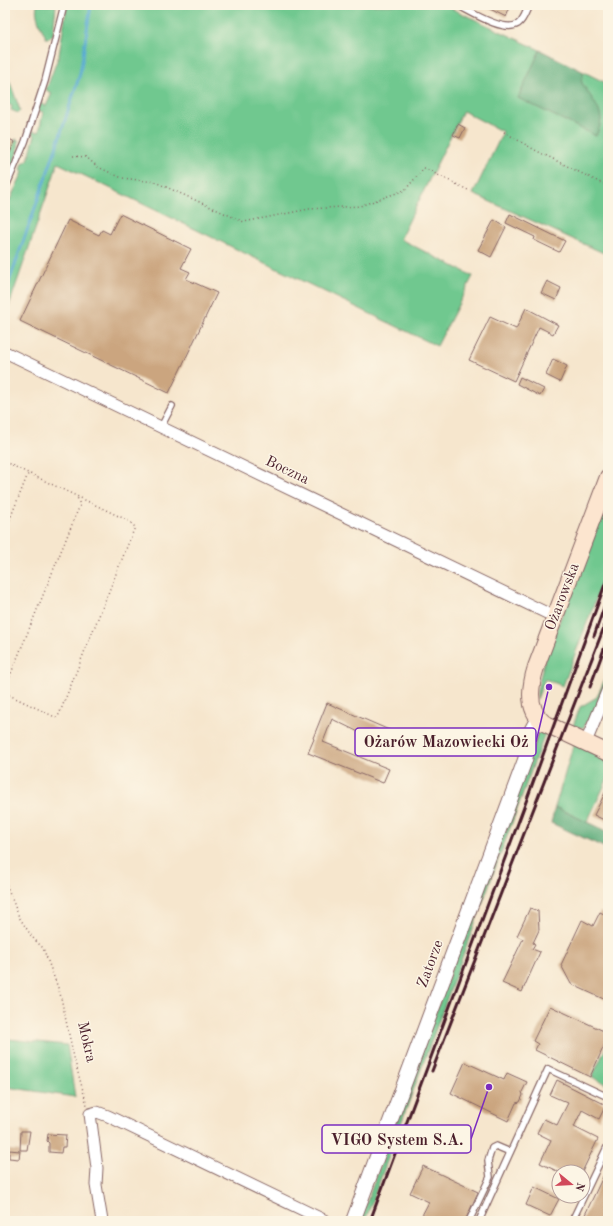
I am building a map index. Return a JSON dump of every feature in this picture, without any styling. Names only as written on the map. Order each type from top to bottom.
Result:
[{"type":"main road","name":"Ożarowska","points":[[538,718],[531,702],[531,686],[538,662],[608,477]]},
{"type":"main road","points":[[538,718],[544,723],[608,752]]},
{"type":"street","name":"Boczna","points":[[5,352],[555,617]]},
{"type":"street","points":[[586,742],[608,689]]},
{"type":"street","name":"Zatorze","points":[[353,1221],[525,760],[533,726],[538,718]]},
{"type":"street","points":[[102,1221],[96,1185],[97,1168],[90,1114],[97,1112],[326,1221]]},
{"type":"lane","points":[[5,189],[25,142],[45,81],[64,5]]},
{"type":"lane","points":[[457,5],[496,23],[510,27],[518,24],[522,20],[529,5]]},
{"type":"lane","points":[[161,427],[172,406]]},
{"type":"lane","points":[[479,1221],[548,1069],[608,1097]]},
{"type":"lane","points":[[572,1221],[608,1145]]},
{"type":"lane","points":[[470,1221],[490,1177],[488,1161],[492,1148],[496,1146],[510,1152]]},
{"type":"path","points":[[504,132],[535,150],[608,186]]},
{"type":"path","points":[[73,156],[86,157],[98,167],[122,178],[155,182],[244,222],[309,209],[360,206],[405,190],[424,168],[468,190]]},
{"type":"path","points":[[5,462],[129,521],[135,527],[58,717],[55,717],[5,693]]},
{"type":"path","points":[[5,531],[29,473]]},
{"type":"path","points":[[5,688],[80,505],[76,496]]},
{"type":"path","name":"Mokra","points":[[5,881],[20,917],[32,937],[43,948],[60,993],[82,1088],[90,1114]]},
{"type":"green space","points":[[37,5],[56,5],[53,35],[49,38],[46,38],[39,22],[36,9]]},
{"type":"green space","points":[[67,5],[444,5],[540,50],[519,98],[596,136],[600,125],[592,99],[581,81],[584,72],[608,84],[608,255],[473,194],[503,132],[463,111],[400,239],[473,276],[437,346],[58,163],[5,317],[5,210],[23,172],[21,169],[23,163],[28,160],[35,135],[31,132],[39,132],[43,112],[37,110],[40,103],[46,106],[52,93],[46,90],[59,55]]},
{"type":"green space","points":[[540,50],[584,72],[581,81],[599,110],[601,120],[596,136],[518,98]]},
{"type":"green space","points":[[5,79],[9,80],[19,107],[20,111],[18,113],[11,110],[12,106],[5,103]]},
{"type":"green space","points":[[16,139],[18,140],[19,145],[18,150],[5,180],[5,163]]},
{"type":"green space","points":[[608,497],[608,567],[563,686],[545,679],[537,699],[537,690],[545,658]]},
{"type":"green space","points":[[608,672],[608,678],[590,722],[587,721],[584,727],[579,728],[573,726],[580,707],[597,697]]},
{"type":"green space","points":[[540,731],[545,733],[365,1221],[360,1221],[537,733]]},
{"type":"green space","points":[[574,743],[608,759],[608,778],[587,822],[555,807]]},
{"type":"green space","points":[[555,807],[608,832],[608,849],[551,823]]},
{"type":"green space","points":[[8,1039],[67,1045],[75,1097],[6,1087]]},
{"type":"green space","points":[[608,1043],[608,1085],[592,1077]]},
{"type":"building","points":[[482,5],[511,5],[506,17]]},
{"type":"building","points":[[458,124],[465,128],[460,138],[453,135]]},
{"type":"building","points":[[5,137],[15,142],[5,163]]},
{"type":"building","points":[[120,214],[191,249],[181,268],[190,272],[186,279],[217,293],[169,393],[20,321],[68,220],[99,235],[102,230],[110,234]]},
{"type":"building","points":[[510,214],[565,241],[559,252],[534,240],[535,237],[506,223]]},
{"type":"building","points":[[494,220],[506,227],[491,257],[478,250]]},
{"type":"building","points":[[547,281],[561,288],[556,300],[541,293]]},
{"type":"building","points":[[526,308],[558,325],[553,334],[539,327],[514,381],[469,360],[490,317],[516,329]]},
{"type":"building","points":[[553,359],[567,366],[560,382],[546,375]]},
{"type":"building","points":[[520,377],[544,389],[540,396],[517,384]]},
{"type":"building","points":[[327,703],[403,736],[398,747],[392,745],[390,749],[332,719],[323,742],[389,769],[383,783],[308,753]]},
{"type":"building","points":[[608,787],[608,822],[594,815]]},
{"type":"building","points":[[530,908],[538,911],[539,930],[532,949],[540,952],[522,992],[502,983],[523,939],[517,936]]},
{"type":"building","points":[[600,912],[608,916],[608,1001],[571,984],[561,965],[582,920],[593,926]]},
{"type":"building","points":[[550,1006],[608,1033],[608,1037],[590,1077],[535,1050],[538,1044],[533,1041]]},
{"type":"building","points":[[465,1062],[504,1080],[507,1073],[527,1082],[522,1092],[523,1095],[520,1102],[516,1103],[508,1121],[451,1093]]},
{"type":"building","points":[[557,1080],[606,1105],[599,1119],[582,1110],[574,1127],[598,1139],[586,1164],[551,1164],[551,1168],[540,1163],[551,1140],[537,1133],[544,1119],[557,1125],[568,1103],[550,1095]]},
{"type":"building","points":[[21,1131],[30,1131],[27,1150],[20,1150]]},
{"type":"building","points":[[48,1134],[66,1135],[65,1147],[62,1147],[61,1153],[49,1152],[49,1143],[47,1141]]},
{"type":"building","points":[[9,1150],[20,1151],[19,1159],[9,1158]]},
{"type":"building","points":[[423,1166],[478,1192],[465,1221],[419,1221],[429,1202],[410,1193]]},
{"type":"building","points":[[608,1166],[608,1221],[582,1221]]},
{"type":"building","points":[[534,1187],[551,1195],[551,1204],[556,1204],[550,1216],[526,1205]]},
{"type":"waterway","points":[[5,293],[55,151],[80,74],[91,5]]},
{"type":"railway","points":[[370,1221],[527,799],[608,576]]},
{"type":"railway","points":[[594,636],[608,596]]},
{"type":"railway","points":[[432,1071],[608,617]]},
{"type":"railway","points":[[590,687],[608,638]]},
{"type":"place","name":"Ożarów Mazowiecki Oż","points":[[549,687]]},
{"type":"place","name":"VIGO System S.A.","points":[[489,1087]]}]
